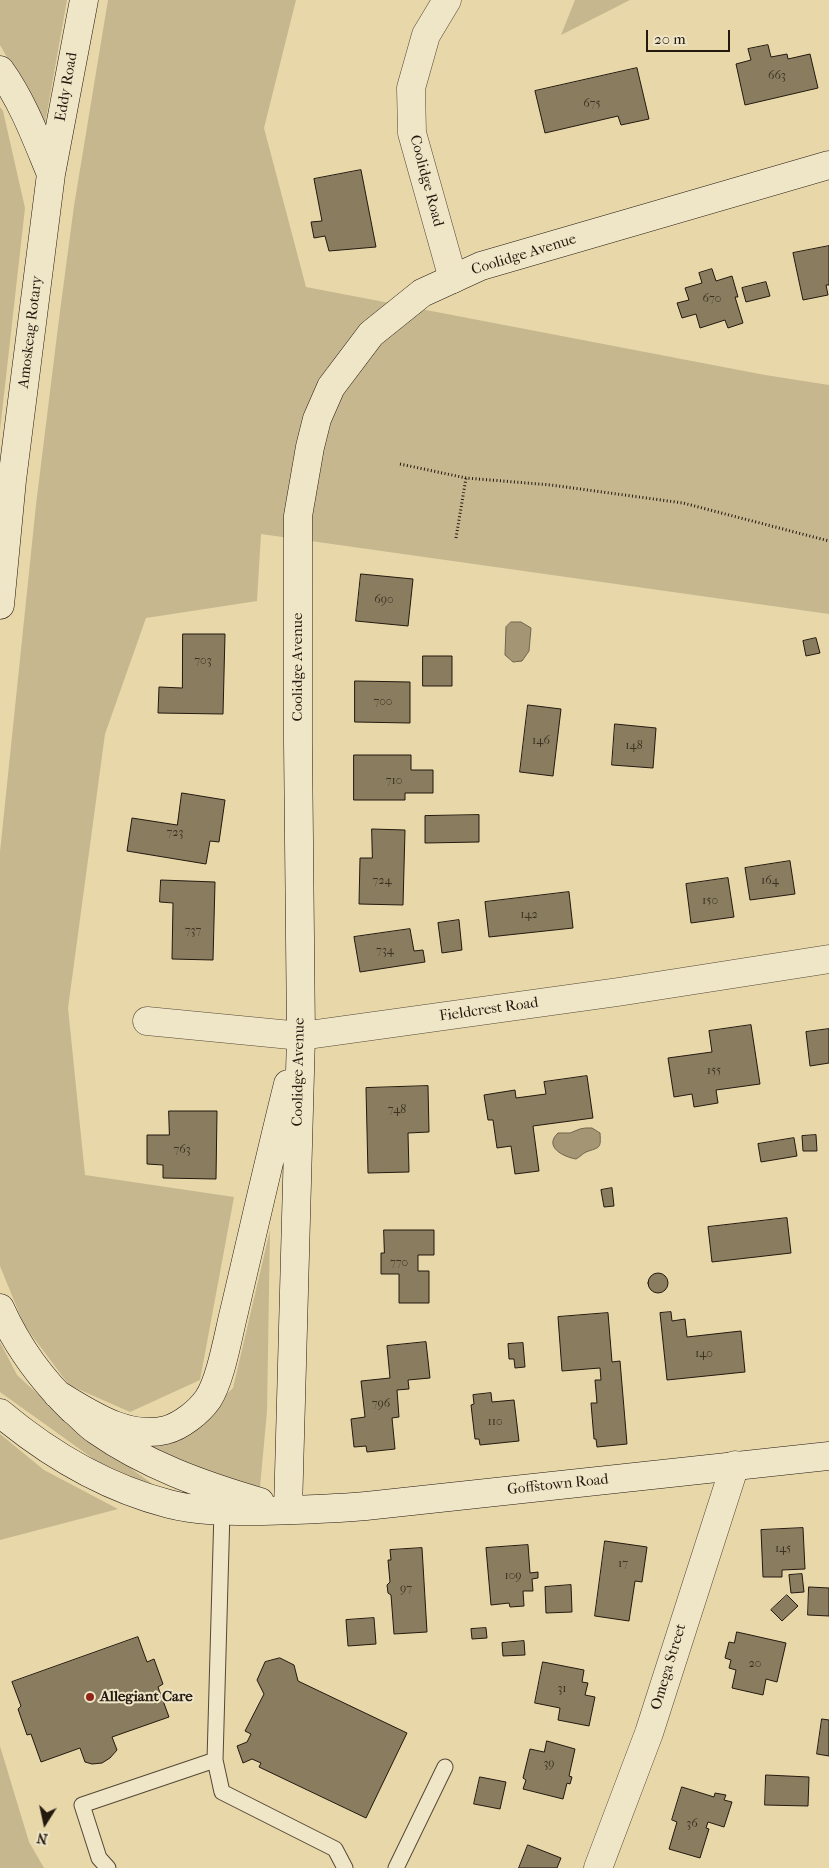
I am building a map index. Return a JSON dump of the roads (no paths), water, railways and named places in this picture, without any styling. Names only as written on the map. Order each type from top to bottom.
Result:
[{"type":"street","name":"Eddy Road","points":[[51,174],[84,0]]},
{"type":"street","name":"Coolidge Road","points":[[447,0],[426,35],[411,88],[412,133],[453,279]]},
{"type":"street","name":"Amoskeag Rotary","points":[[0,70],[26,113],[51,174],[12,480],[0,606]]},
{"type":"street","name":"Coolidge Avenue","points":[[288,1510],[301,1036],[298,516],[310,447],[318,419],[331,387],[372,334],[422,293],[481,266],[829,164]]},
{"type":"street","name":"Fieldcrest Road","points":[[147,1021],[301,1036],[618,992],[829,959]]},
{"type":"street","points":[[57,1394],[106,1421],[120,1427],[145,1432],[167,1430],[188,1419],[208,1399],[216,1381],[222,1359],[263,1184],[301,1036]]},
{"type":"street","name":"Goffstown Road","points":[[0,1308],[17,1343],[35,1368],[57,1394],[94,1429],[137,1456],[222,1491],[288,1510]]},
{"type":"street","name":"Goffstown Road","points":[[0,1413],[56,1454],[110,1484],[170,1504],[222,1511],[366,1506],[829,1456]]},
{"type":"street","name":"Omega Street","points":[[598,1868],[649,1733],[735,1465]]},
{"type":"lane","points":[[222,1511],[215,1760],[222,1792],[335,1849],[345,1868]]},
{"type":"lane","points":[[108,1868],[99,1858],[82,1805],[215,1760]]},
{"type":"lane","points":[[396,1868],[446,1767]]},
{"type":"place","name":"Allegiant Care","points":[[90,1697]]}]
